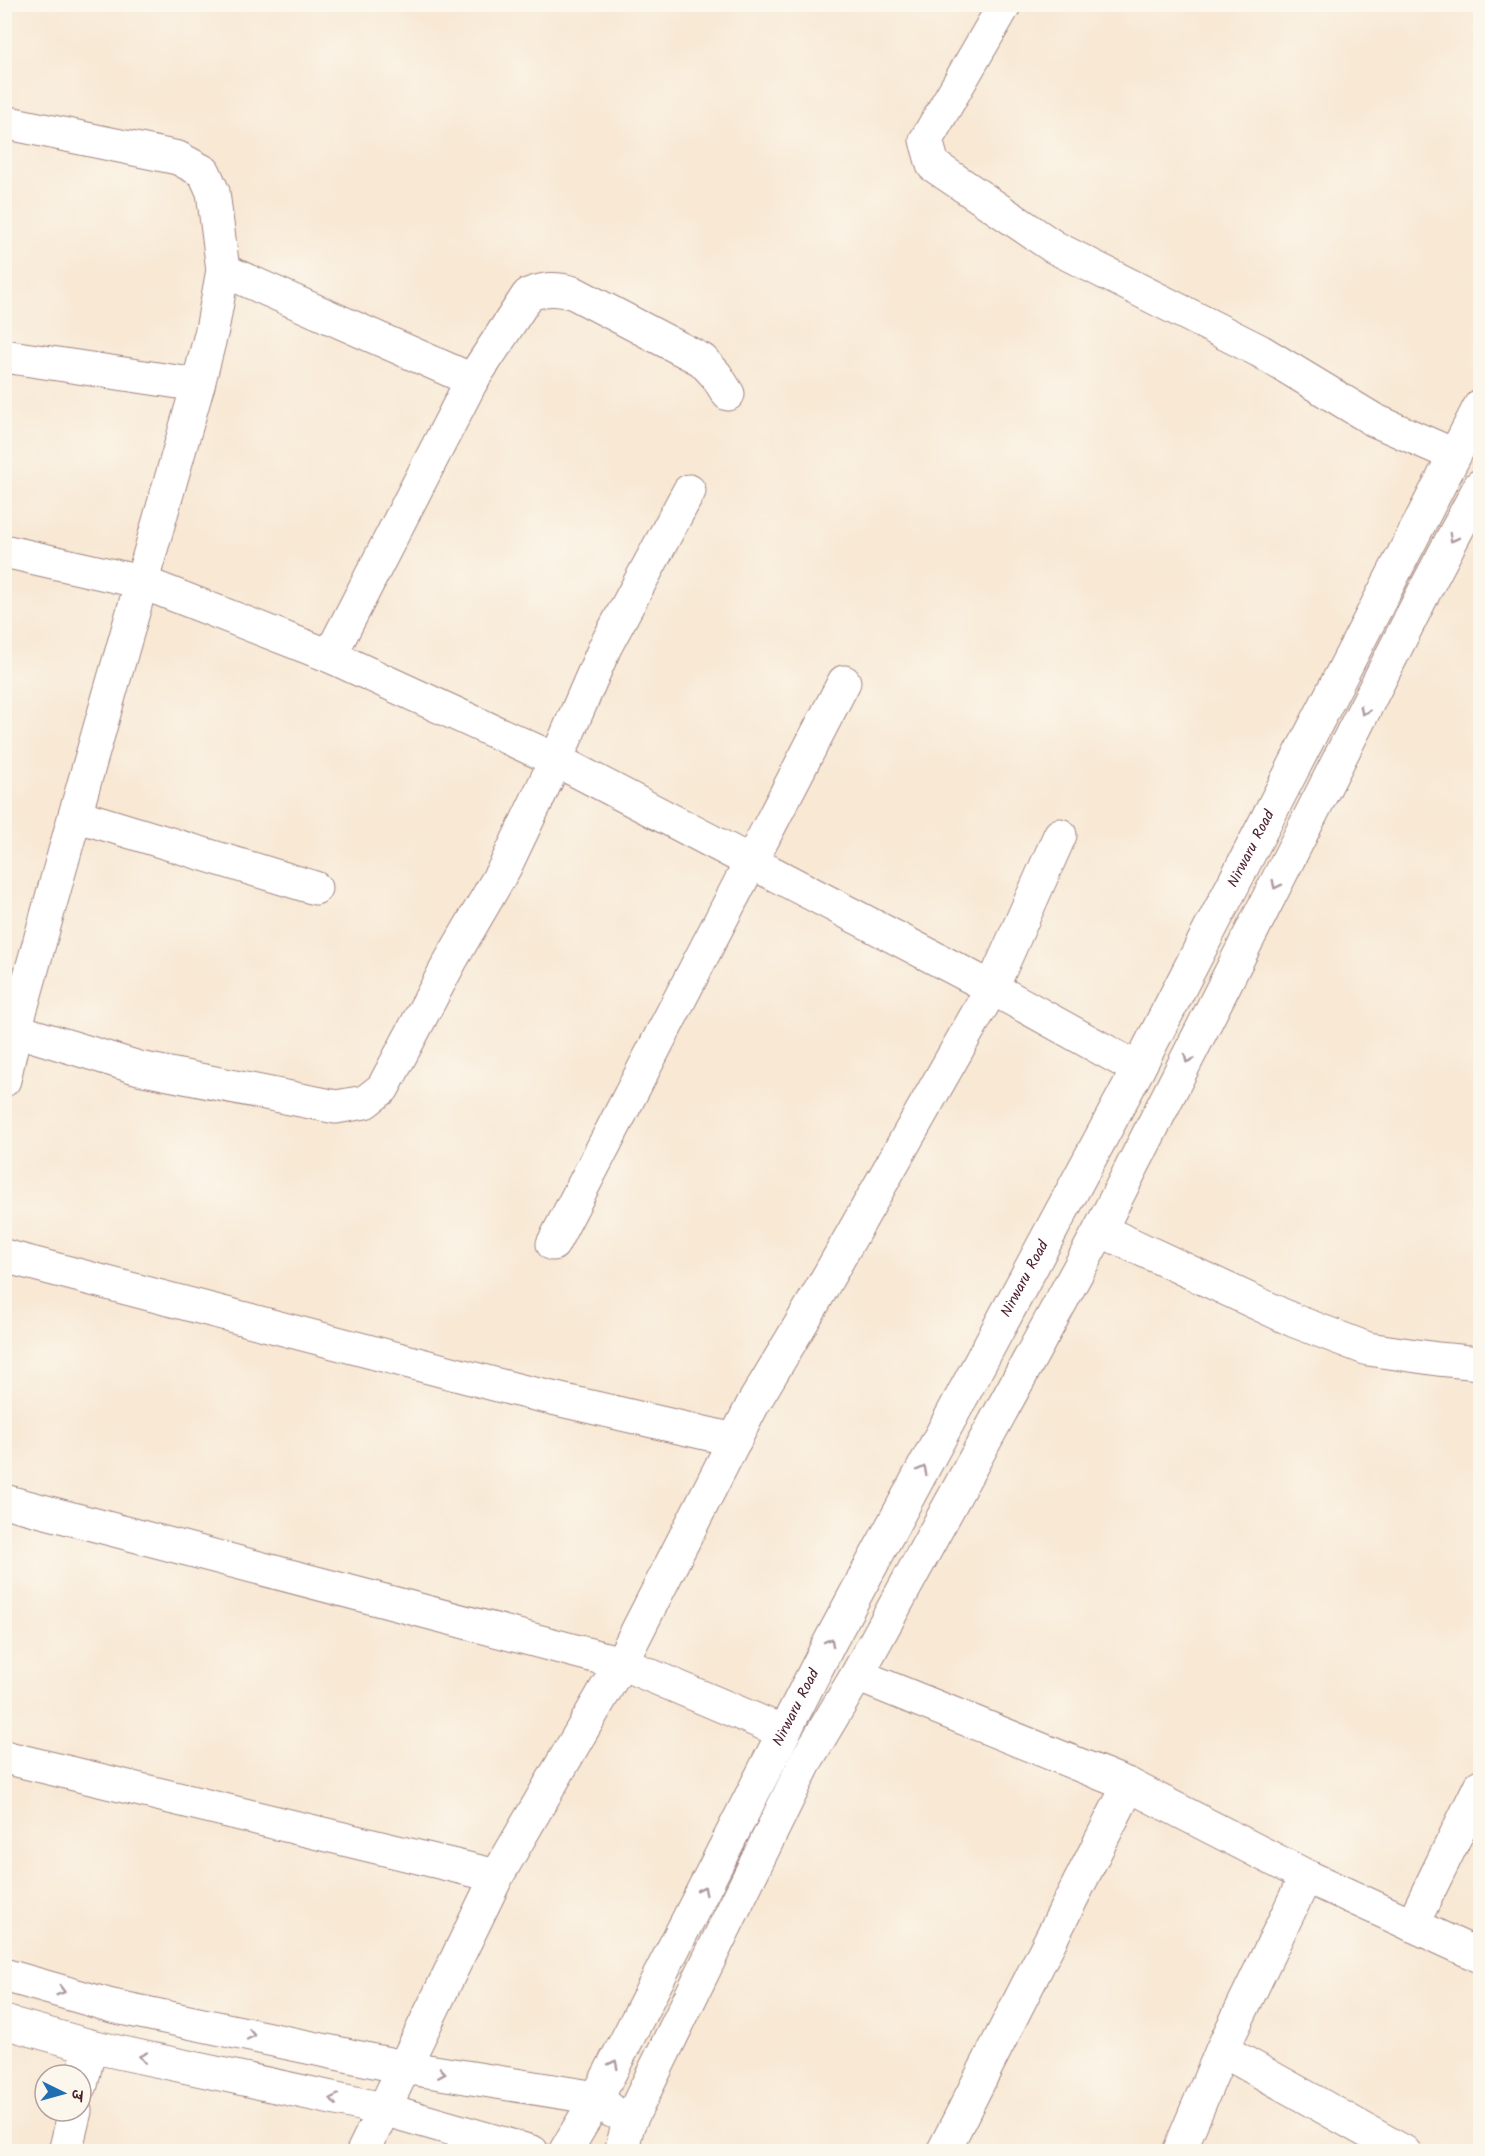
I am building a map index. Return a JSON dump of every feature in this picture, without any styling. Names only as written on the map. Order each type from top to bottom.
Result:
[{"type":"street","points":[[1005,4],[926,140],[933,165],[1054,247],[1260,351],[1374,420],[1454,455]]},
{"type":"street","points":[[4,122],[178,159],[204,172],[213,192],[223,270],[212,330],[198,386],[75,814],[15,1030],[4,1080]]},
{"type":"street","points":[[223,270],[472,380]]},
{"type":"street","points":[[330,656],[472,380],[528,295],[543,289],[561,289],[574,293],[702,360],[716,375],[728,394]]},
{"type":"street","points":[[4,356],[198,386]]},
{"type":"street","name":"Nirwaru Road","points":[[565,2151],[597,2098],[784,1732],[1138,1069],[1480,406]]},
{"type":"street","points":[[4,1975],[112,2006],[403,2067],[597,2098],[625,2138],[807,1759],[857,1675],[1100,1230],[1480,486]]},
{"type":"street","points":[[15,1030],[151,1070],[336,1107],[365,1102],[383,1088],[451,960],[505,867],[556,760],[605,647],[689,491]]},
{"type":"street","points":[[4,551],[141,582],[330,656],[556,760],[992,988],[1138,1069]]},
{"type":"street","points":[[553,1245],[844,682]]},
{"type":"street","points":[[75,814],[315,888]]},
{"type":"street","points":[[363,2151],[497,1876],[621,1663],[753,1404],[811,1307],[992,988],[1060,835]]},
{"type":"street","points":[[1100,1230],[1295,1321],[1368,1349],[1480,1363]]},
{"type":"street","points":[[4,1256],[517,1390],[735,1440]]},
{"type":"street","points":[[4,1501],[621,1663],[784,1732]]},
{"type":"street","points":[[857,1675],[1129,1785],[1306,1876],[1480,1956]]},
{"type":"street","points":[[4,1756],[497,1876]]},
{"type":"street","points":[[943,2151],[1129,1785]]},
{"type":"street","points":[[1412,1924],[1480,1786]]},
{"type":"street","points":[[1179,2151],[1222,2050],[1306,1876]]},
{"type":"street","points":[[4,2022],[90,2046],[383,2109],[532,2151]]},
{"type":"street","points":[[86,2063],[90,2046]]},
{"type":"street","points":[[1222,2050],[1404,2151]]},
{"type":"street","points":[[65,2151],[72,2123]]}]
